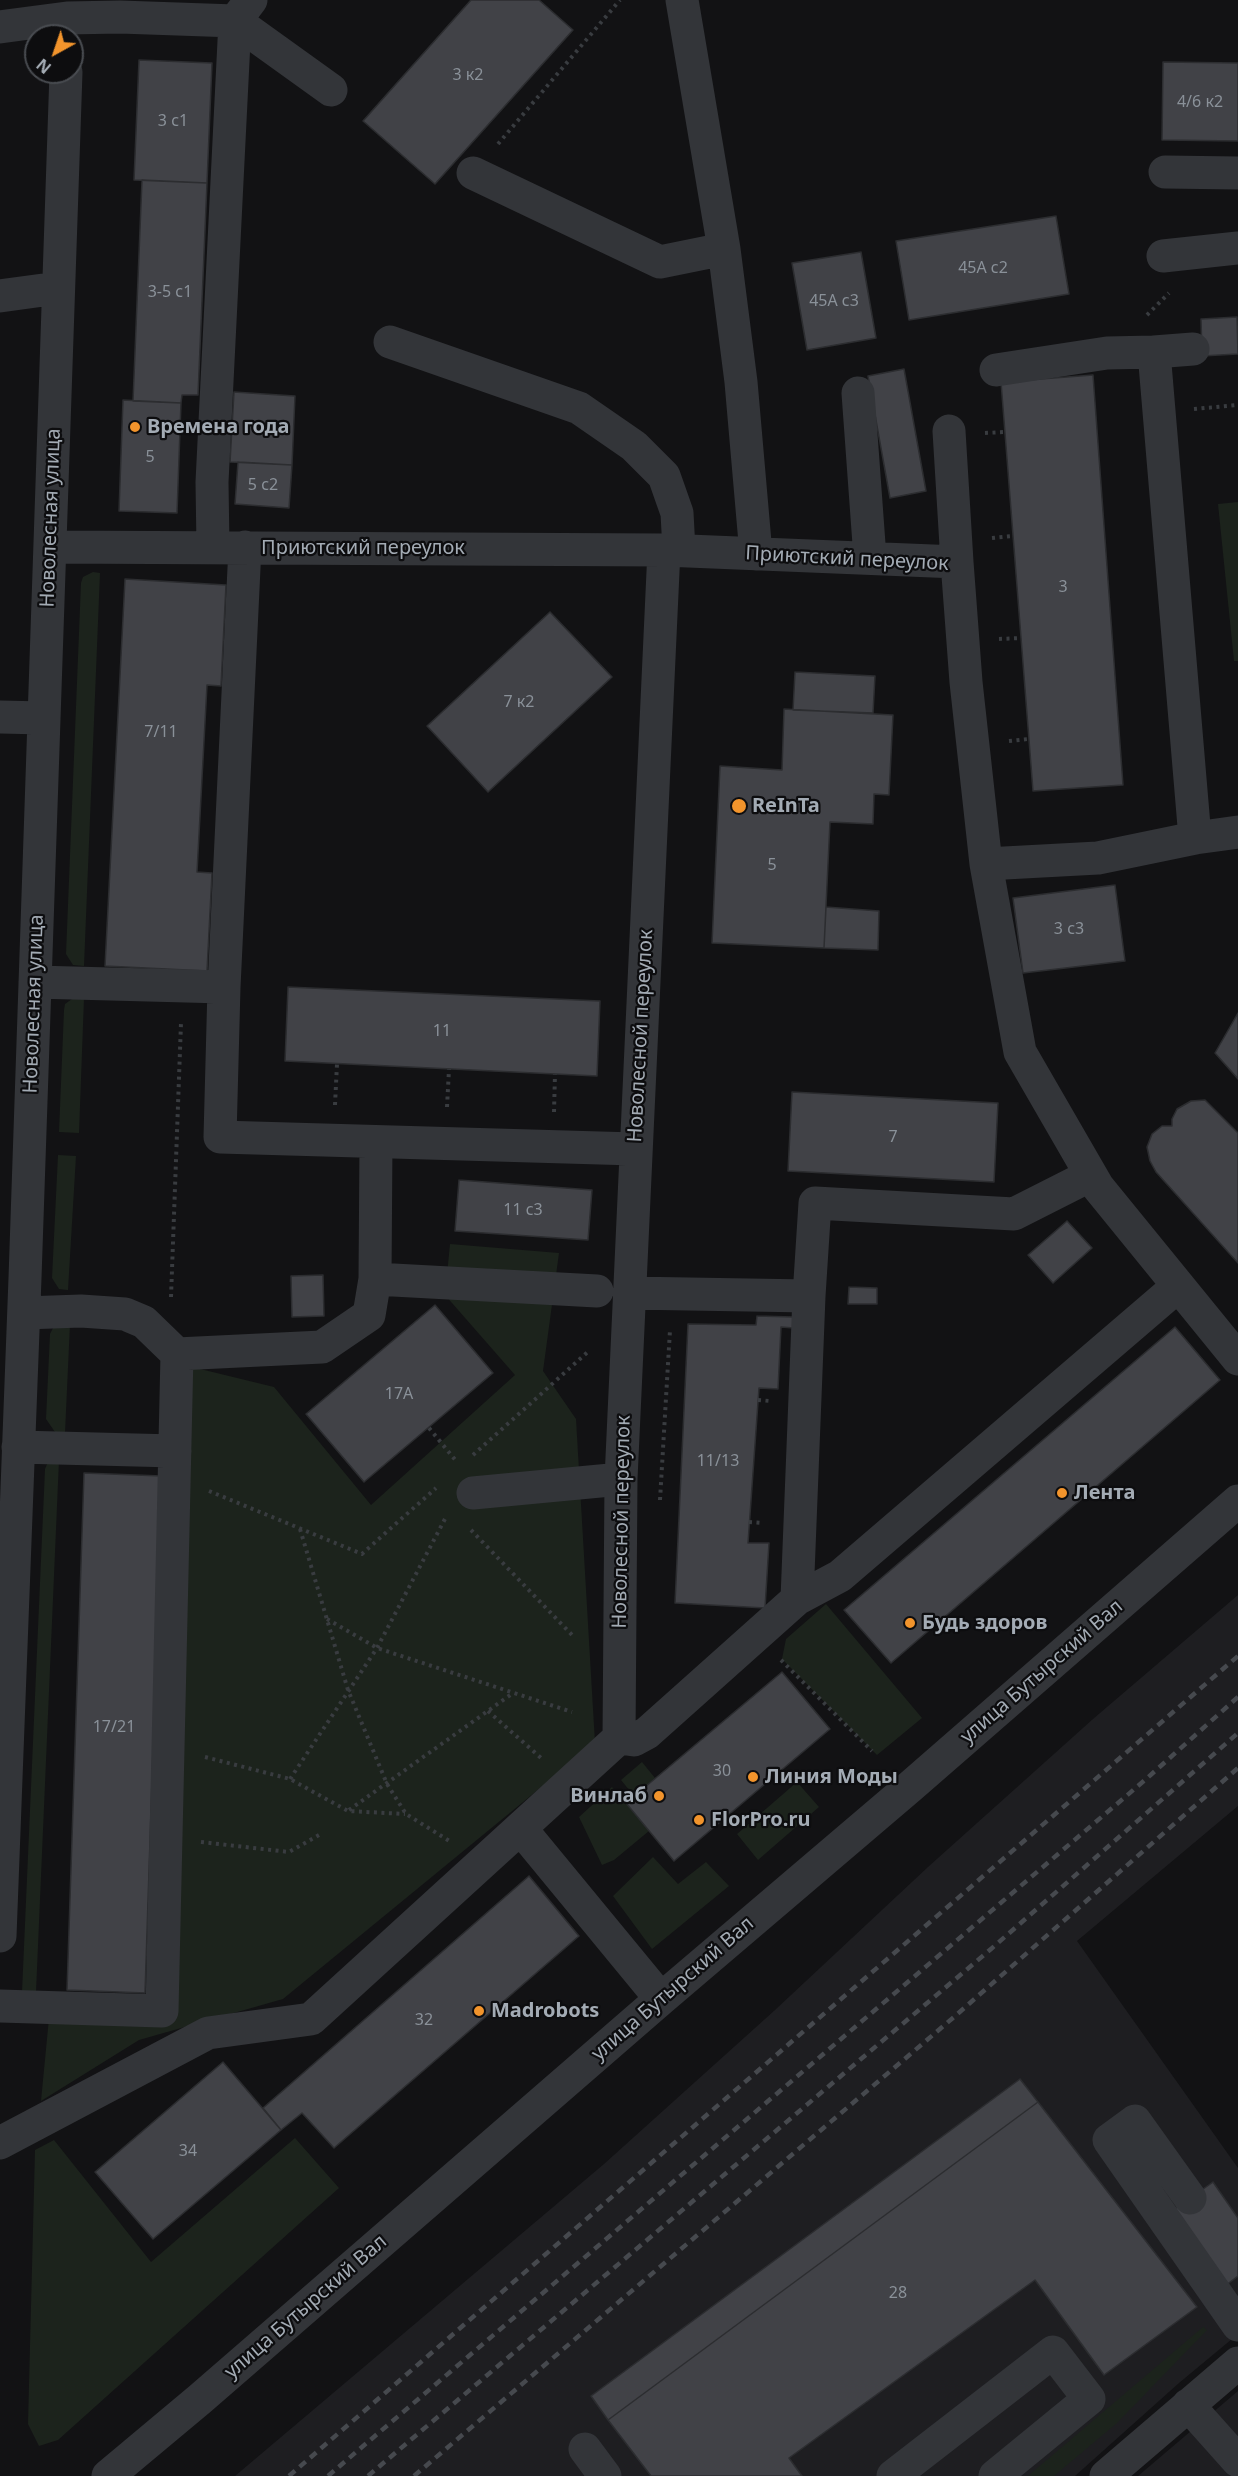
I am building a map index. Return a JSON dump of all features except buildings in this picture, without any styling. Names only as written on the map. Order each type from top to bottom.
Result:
[{"type":"street","points":[[682,0],[724,249],[741,382],[756,554]]},
{"type":"street","points":[[213,547],[212,482],[243,10]]},
{"type":"street","points":[[0,27],[67,18],[243,10],[330,90]]},
{"type":"street","name":"Новолесная улица","points":[[0,1936],[4,1717],[24,1313],[66,84]]},
{"type":"street","points":[[1165,172],[1238,173]]},
{"type":"street","points":[[473,173],[660,262],[724,249]]},
{"type":"street","points":[[1163,256],[1238,248]]},
{"type":"street","points":[[0,296],[58,288]]},
{"type":"street","name":"Новолесной переулок","points":[[390,342],[579,408],[634,446],[664,476],[677,513],[671,550],[635,1149],[621,1479],[619,1738]]},
{"type":"street","points":[[996,370],[1107,353],[1193,349]]},
{"type":"street","points":[[1154,352],[1195,838]]},
{"type":"street","points":[[858,393],[870,558]]},
{"type":"street","points":[[949,431],[957,562]]},
{"type":"street","name":"Приютский переулок","points":[[50,547],[671,550],[957,562],[966,682],[987,864],[1020,1052],[1091,1175],[1238,1359]]},
{"type":"street","points":[[245,547],[224,987],[220,1137],[635,1149]]},
{"type":"street","points":[[0,717],[44,718]]},
{"type":"street","points":[[987,864],[1098,858],[1195,838],[1238,832]]},
{"type":"street","points":[[35,982],[224,987]]},
{"type":"street","points":[[24,1313],[81,1311],[125,1314],[144,1322],[177,1354],[322,1347],[369,1315],[375,1279],[376,1142]]},
{"type":"street","points":[[797,1599],[815,1203],[1014,1214],[1091,1175]]},
{"type":"street","points":[[375,1279],[597,1291]]},
{"type":"street","points":[[0,2143],[208,2033],[311,2019],[619,1738],[634,1740],[647,1733],[797,1599],[840,1576],[1178,1286]]},
{"type":"street","points":[[629,1293],[809,1296]]},
{"type":"street","points":[[0,2006],[162,2011],[168,1838],[177,1354]]},
{"type":"street","points":[[18,1447],[175,1464]]},
{"type":"street","points":[[461,1489],[621,1479]]},
{"type":"street","name":"улица Бутырский Вал","points":[[108,2476],[911,1786],[1238,1501]]},
{"type":"street","points":[[521,1828],[661,1999]]},
{"type":"street","points":[[1190,2198],[1135,2121],[1109,2140],[1238,2325]]},
{"type":"street","points":[[893,2476],[1053,2352],[1089,2399],[995,2476]]},
{"type":"street","points":[[1106,2476],[1238,2363]]},
{"type":"street","points":[[1188,2405],[1238,2461]]},
{"type":"street","points":[[585,2449],[605,2476]]},
{"type":"path","points":[[473,173],[620,0]]},
{"type":"path","points":[[1107,353],[1173,290]]},
{"type":"path","points":[[144,1322],[171,1297],[183,986]]},
{"type":"path","points":[[469,1458],[594,1346]]},
{"type":"path","points":[[429,1428],[461,1489],[573,1636]]},
{"type":"path","points":[[175,1464],[300,1528],[362,1554],[440,1485]]},
{"type":"path","points":[[433,1491],[461,1489]]},
{"type":"path","points":[[290,1779],[377,1648],[461,1489]]},
{"type":"path","points":[[300,1528],[348,1690],[387,1784],[406,1814],[484,1862]]},
{"type":"path","points":[[327,1619],[377,1648],[572,1712]]},
{"type":"path","points":[[757,1635],[872,1751]]},
{"type":"path","points":[[348,1811],[513,1693]]},
{"type":"path","points":[[488,1711],[571,1784]]},
{"type":"path","points":[[169,1748],[290,1779],[348,1811],[406,1814]]},
{"type":"path","points":[[168,1838],[289,1852],[319,1834]]},
{"type":"shaded area","points":[[1238,502],[1238,661],[1234,661],[1218,504]]},
{"type":"shaded area","points":[[93,572],[100,573],[84,966],[73,965],[66,954],[81,583],[83,577]]},
{"type":"shaded area","points":[[84,998],[79,1133],[59,1132],[65,1004],[72,999]]},
{"type":"shaded area","points":[[58,1155],[76,1156],[68,1290],[59,1289],[52,1278]]},
{"type":"shaded area","points":[[450,1244],[559,1253],[543,1371],[576,1419],[595,1743],[283,1999],[139,2040],[41,2101],[49,2018],[169,2021],[192,1367],[274,1387],[371,1505],[515,1375],[445,1295]]},
{"type":"shaded area","points":[[70,1324],[65,1433],[55,1432],[46,1419],[50,1334],[54,1326]]},
{"type":"shaded area","points":[[59,1460],[36,1992],[22,1992],[45,1469],[48,1462]]},
{"type":"shaded area","points":[[1238,1595],[1238,1806],[1077,1941],[1238,2168],[1238,2334],[1179,2383],[1075,2476],[235,2476],[604,2164],[775,2010],[928,1867],[1093,1719]]},
{"type":"shaded area","points":[[826,1604],[922,1718],[877,1755],[782,1659],[786,1639]]},
{"type":"shaded area","points":[[642,1762],[655,1778],[634,1796],[621,1780]]},
{"type":"shaded area","points":[[797,1782],[819,1807],[758,1860],[737,1834]]},
{"type":"shaded area","points":[[612,1787],[649,1831],[614,1860],[602,1865],[579,1817]]},
{"type":"shaded area","points":[[653,1857],[678,1884],[706,1862],[729,1886],[652,1949],[613,1896]]},
{"type":"shaded area","points":[[295,2138],[339,2188],[58,2440],[39,2446],[28,2424],[35,2150],[54,2140],[151,2262]]},
{"type":"shaded area","points":[[1203,2327],[1207,2330],[1117,2423],[1054,2476],[1028,2476]]},
{"type":"shaded area","points":[[1238,2391],[1238,2476],[1138,2476]]},
{"type":"railway","points":[[289,2476],[1238,1656]]},
{"type":"railway","points":[[328,2476],[1145,1780],[1238,1697]]},
{"type":"railway","points":[[368,2476],[991,1949],[1238,1733]]},
{"type":"railway","points":[[414,2476],[954,2017],[1238,1768]]},
{"type":"place","name":"Времена года","points":[[135,427]]},
{"type":"place","name":"ReInTa","points":[[739,806]]},
{"type":"place","name":"Лента","points":[[1062,1493]]},
{"type":"place","name":"Будь здоров","points":[[910,1623]]},
{"type":"place","name":"Линия Моды","points":[[753,1777]]},
{"type":"place","name":"Винлаб","points":[[659,1796]]},
{"type":"place","name":"FlorPro.ru","points":[[699,1820]]},
{"type":"place","name":"Madrobots","points":[[479,2011]]}]
